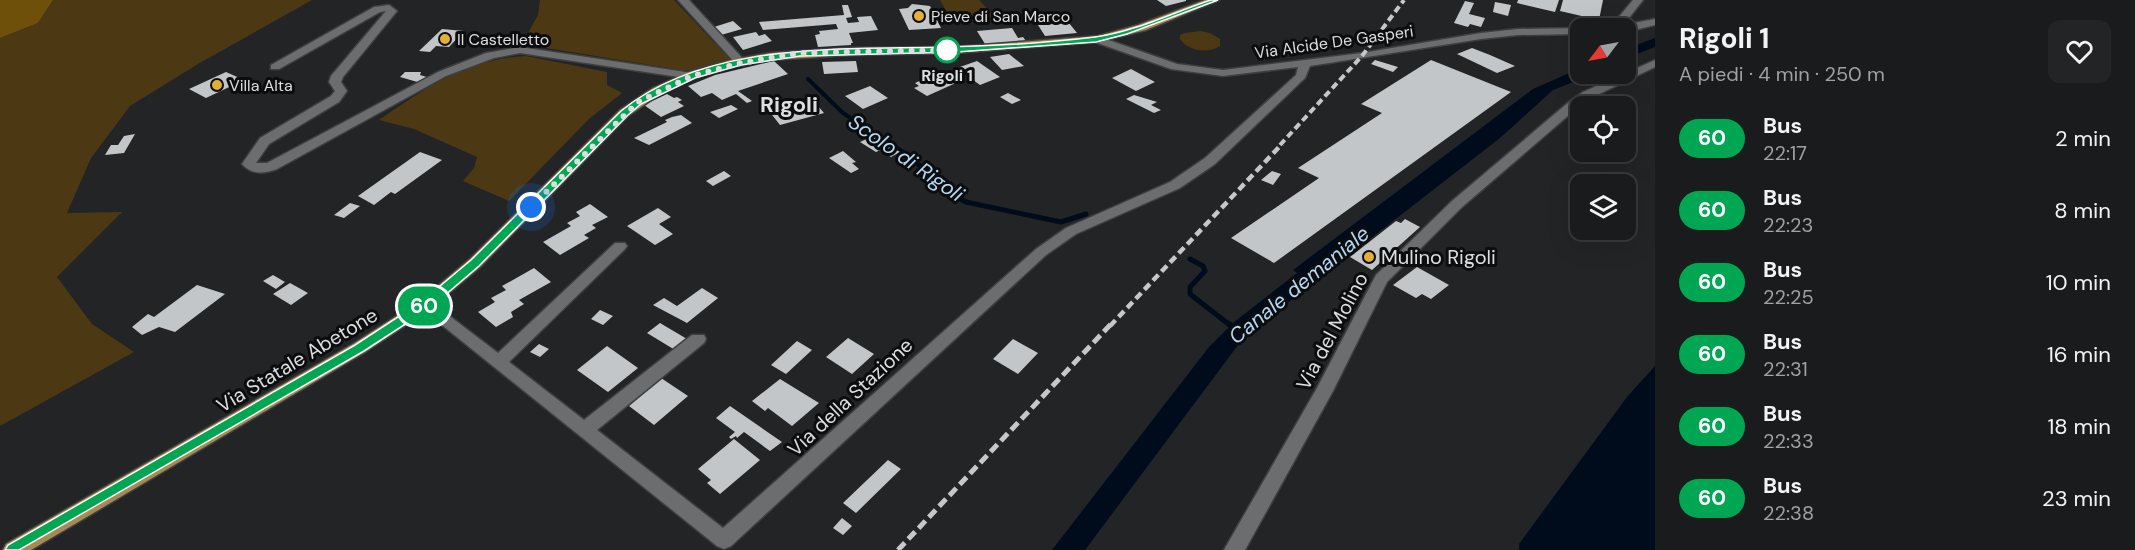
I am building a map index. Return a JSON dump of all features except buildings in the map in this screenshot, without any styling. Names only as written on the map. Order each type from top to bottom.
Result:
[{"type":"main road","name":"Via Statale Abetone","points":[[13,550],[359,348],[425,305],[475,263],[624,113],[648,96],[692,76],[741,63],[800,53],[956,50],[1096,39],[1124,33],[1214,0]]},
{"type":"street","points":[[683,0],[741,63]]},
{"type":"street","points":[[1623,18],[1638,0]]},
{"type":"street","points":[[275,67],[378,9],[389,8],[392,11],[337,76],[335,82],[341,91],[335,99],[264,141],[249,164],[262,170],[442,74],[468,62],[510,51],[520,50],[692,76]]},
{"type":"street","points":[[1636,26],[1655,22]]},
{"type":"street","name":"Via Alcide De Gasperi","points":[[1096,39],[1158,61],[1199,71],[1223,73],[1305,64],[1481,36],[1518,32],[1570,31]]},
{"type":"street","name":"Via del Molino","points":[[1234,550],[1324,391],[1382,279],[1457,204],[1573,105],[1587,95],[1655,63]]},
{"type":"street","name":"Via della Stazione","points":[[425,305],[724,540],[1041,252],[1071,231],[1175,185],[1210,161],[1301,76],[1305,64]]},
{"type":"street","points":[[499,362],[620,246]]},
{"type":"street","points":[[584,429],[698,339]]},
{"type":"shaded area","points":[[0,0],[53,0],[38,23],[0,38]]},
{"type":"shaded area","points":[[53,0],[312,0],[198,64],[130,106],[91,158],[67,213],[122,212],[57,277],[92,324],[134,352],[0,426],[0,38],[38,23]]},
{"type":"shaded area","points":[[540,0],[674,0],[730,59],[692,70],[681,70],[522,44],[538,15]]},
{"type":"shaded area","points":[[940,0],[979,0],[998,20],[952,22]]},
{"type":"shaded area","points":[[1201,31],[1220,39],[1220,46],[1210,50],[1193,49],[1180,39],[1180,35],[1185,33]]},
{"type":"shaded area","points":[[526,56],[607,72],[607,85],[622,93],[589,119],[509,201],[463,181],[474,168],[477,157],[414,129],[379,120],[431,86],[466,69],[504,58]]},
{"type":"water","points":[[1570,73],[1570,83],[1553,90],[1500,138],[1263,322],[1238,345],[1085,550],[1052,550],[1209,347],[1233,323],[1297,273],[1293,270],[1533,89]]},
{"type":"water","points":[[1655,366],[1655,550],[1519,550],[1519,544],[1627,397]]},
{"type":"waterway","name":"Canale demaniale","points":[[1636,50],[1655,42]]},
{"type":"waterway","name":"Scolo di Rigoli","points":[[808,79],[843,113],[892,145]]},
{"type":"waterway","name":"Scolo di Rigoli","points":[[890,144],[909,156],[949,192],[966,202],[1061,222],[1086,214]]},
{"type":"waterway","name":"Scolo di Rigoli","points":[[1190,259],[1203,266],[1205,271],[1190,287],[1190,294],[1231,326]]},
{"type":"waterway","name":"Scolo di Rigoli","points":[[1229,324],[1235,329]]},
{"type":"railway","points":[[1280,145],[1362,56],[1404,0]]},
{"type":"railway","points":[[1110,326],[1282,144]]},
{"type":"railway","points":[[898,550],[1111,324]]},
{"type":"bus line","name":"60","points":[[13,550],[359,348],[425,305],[475,263],[624,113],[638,102],[664,88],[705,72],[800,53],[956,50],[1096,39],[1124,33],[1214,0]]},
{"type":"place","name":"Pieve di San Marco","points":[[919,16]]},
{"type":"place","name":"Il Castelletto","points":[[445,39]]},
{"type":"place","name":"Rigoli 1","points":[[947,50]]},
{"type":"place","name":"Villa Alta","points":[[217,85]]},
{"type":"place","name":"Mulino Rigoli","points":[[1369,257]]},
{"type":"district","name":"Rigoli","points":[[789,104]]},
{"type":"route","points":[[531,207],[624,113],[638,102],[692,76],[741,63],[800,53],[956,50],[947,50]]}]
